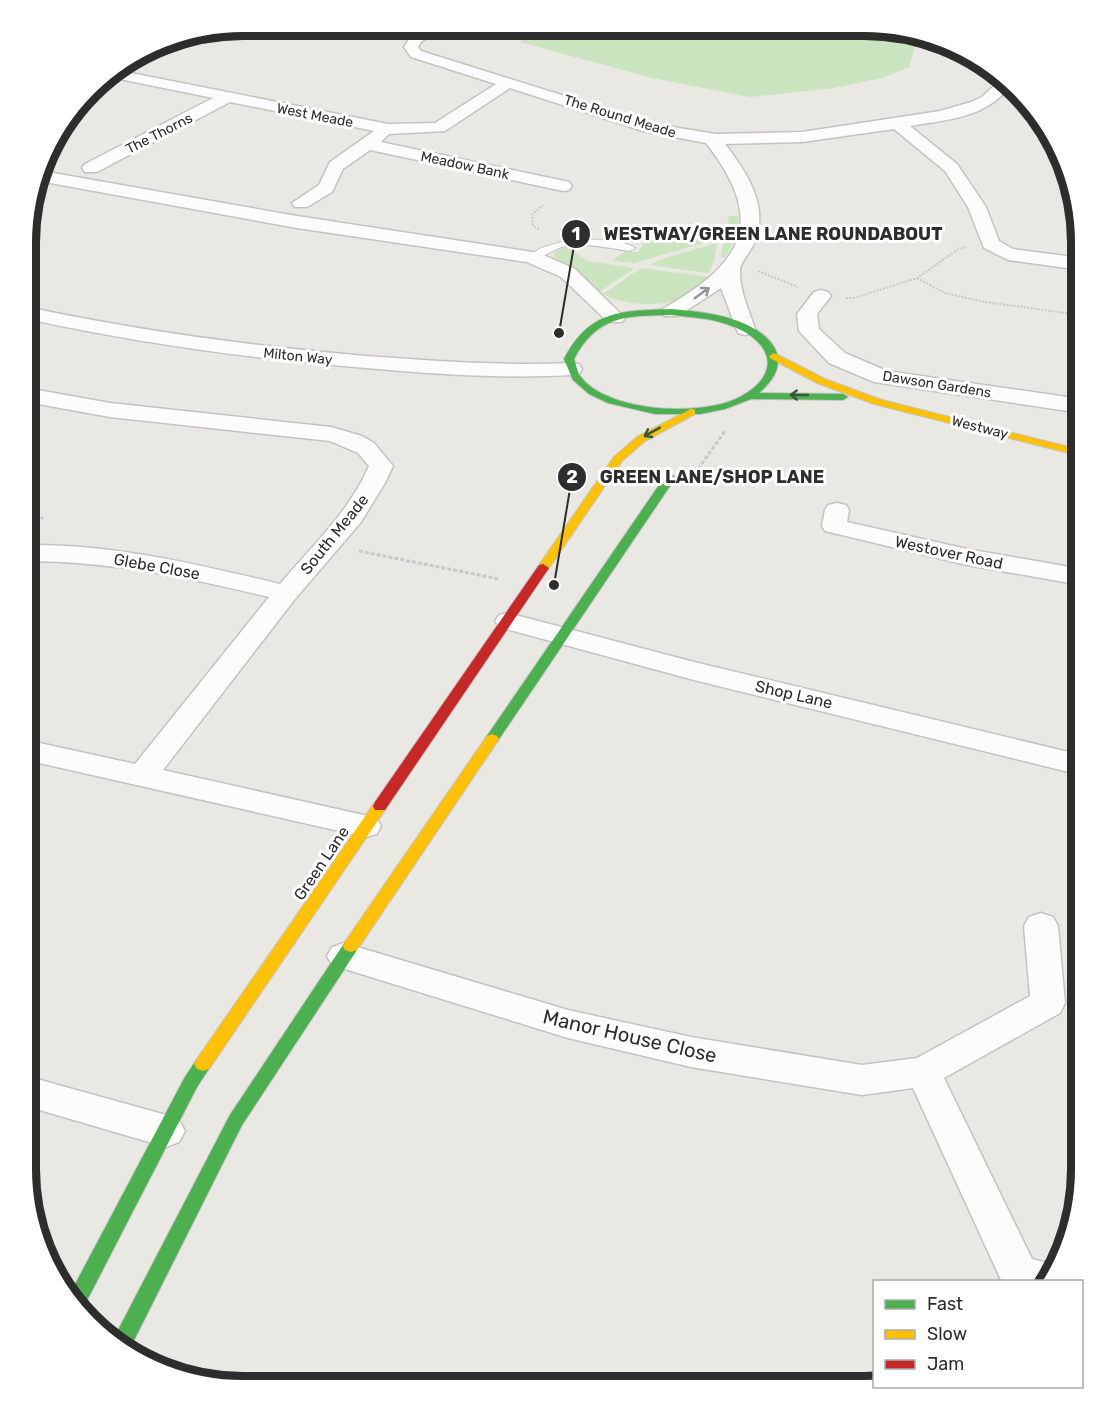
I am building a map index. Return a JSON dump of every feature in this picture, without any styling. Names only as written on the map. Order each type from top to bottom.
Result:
[{"type":"main road","name":"Westway","points":[[571,369],[569,357],[574,344],[585,332],[615,318],[641,313],[670,312],[706,315],[745,329],[767,345],[774,356],[821,381],[878,402],[1071,450]]},
{"type":"main road","points":[[571,369],[577,379],[604,398],[643,410],[691,412],[722,408],[752,396],[772,378],[775,366],[774,356]]},
{"type":"main road","name":"Westway","points":[[752,396],[814,395],[878,402]]},
{"type":"main road","points":[[604,398],[615,417]]},
{"type":"main road","name":"Green Lane","points":[[80,1296],[192,1082],[618,459],[641,439],[691,412]]},
{"type":"main road","points":[[618,442],[618,459]]},
{"type":"main road","points":[[125,1338],[236,1120],[344,956],[670,477]]},
{"type":"street","name":"The Round Meade","points":[[420,36],[411,47],[416,54],[426,59],[508,82],[656,129],[712,139],[771,139],[897,123],[970,108],[997,94],[1001,88]]},
{"type":"street","name":"West Meade","points":[[122,76],[387,129],[439,128],[508,82]]},
{"type":"street","name":"The Thorns","points":[[91,168],[228,98]]},
{"type":"street","points":[[897,123],[951,168],[977,207],[991,244],[1008,254],[1071,263]]},
{"type":"street","points":[[301,203],[326,188],[336,166],[387,129]]},
{"type":"street","points":[[712,139],[728,159],[743,186],[750,206],[747,232],[732,267],[730,287],[745,329]]},
{"type":"street","name":"Meadow Bank","points":[[367,144],[562,186]]},
{"type":"street","points":[[47,177],[297,222],[532,257],[568,273],[615,318]]},
{"type":"street","points":[[670,312],[694,299],[732,267]]},
{"type":"street","name":"Dawson Gardens","points":[[821,296],[807,314],[809,331],[837,358],[882,377],[1071,405]]},
{"type":"street","name":"Milton Way","points":[[36,315],[145,336],[231,349],[438,368],[519,371],[571,369]]},
{"type":"street","name":"South Meade","points":[[36,397],[77,406],[331,434],[358,441],[374,453],[381,466],[375,482],[142,776]]},
{"type":"street","name":"Westover Road","points":[[837,510],[834,526],[967,557],[1071,575]]},
{"type":"street","name":"Glebe Close","points":[[36,553],[63,552],[143,560],[285,593]]},
{"type":"street","name":"Shop Lane","points":[[508,621],[1071,763]]},
{"type":"street","points":[[36,752],[366,826]]},
{"type":"street","name":"Manor House Close","points":[[344,956],[568,1024],[691,1052],[862,1080],[923,1072],[1048,1003],[1041,926]]},
{"type":"street","points":[[923,1072],[1019,1275],[1038,1279]]},
{"type":"street","points":[[36,1094],[166,1131]]},
{"type":"lane","points":[[532,257],[561,243],[585,242],[630,248]]},
{"type":"path","points":[[561,243],[533,226],[532,215],[562,186]]},
{"type":"path","points":[[732,267],[747,267],[821,296],[854,298],[917,278],[960,248],[991,244]]},
{"type":"path","points":[[917,278],[945,293],[985,302],[1071,314]]},
{"type":"path","points":[[670,477],[689,480],[727,428]]},
{"type":"path","points":[[36,523],[43,517]]},
{"type":"path","points":[[326,545],[532,586]]},
{"type":"green space","points":[[528,36],[864,36],[916,43],[909,67],[882,78],[834,88],[750,97],[652,78],[520,42]]},
{"type":"green space","points":[[729,216],[739,216],[734,240],[725,258],[721,257]]},
{"type":"green space","points":[[705,237],[709,241],[635,263],[612,261],[624,252],[638,252],[647,238],[679,241]]},
{"type":"green space","points":[[717,243],[714,262],[708,273],[649,265],[662,259]]},
{"type":"green space","points":[[566,247],[588,261],[635,268],[599,292],[555,257],[554,253]]},
{"type":"green space","points":[[641,268],[711,277],[688,295],[665,303],[633,303],[603,294]]},
{"type":"traffic: fast","points":[[671,312],[734,323],[757,335],[766,343],[771,352],[774,361],[773,371],[755,391],[739,401],[721,407],[678,412],[655,411],[612,401],[593,392],[576,378],[569,359],[579,340],[589,330],[610,319],[623,316],[671,312]]},
{"type":"traffic: fast","points":[[752,396],[843,397]]},
{"type":"traffic: fast","points":[[492,739],[670,477]]},
{"type":"traffic: fast","points":[[125,1338],[236,1120],[351,946]]},
{"type":"traffic: fast","points":[[80,1296],[191,1082],[203,1064]]},
{"type":"traffic: slow","points":[[774,356],[821,381],[878,402],[1071,450]]},
{"type":"traffic: slow","points":[[543,568],[618,459],[641,439],[691,412]]},
{"type":"traffic: slow","points":[[351,946],[492,739]]},
{"type":"traffic: slow","points":[[203,1064],[380,806]]},
{"type":"traffic: jam","points":[[380,806],[543,568]]},
{"type":"place","name":"WESTWAY/GREEN LANE ROUNDABOUT","points":[[559,333]]},
{"type":"place","name":"GREEN LANE/SHOP LANE","points":[[554,585]]}]
